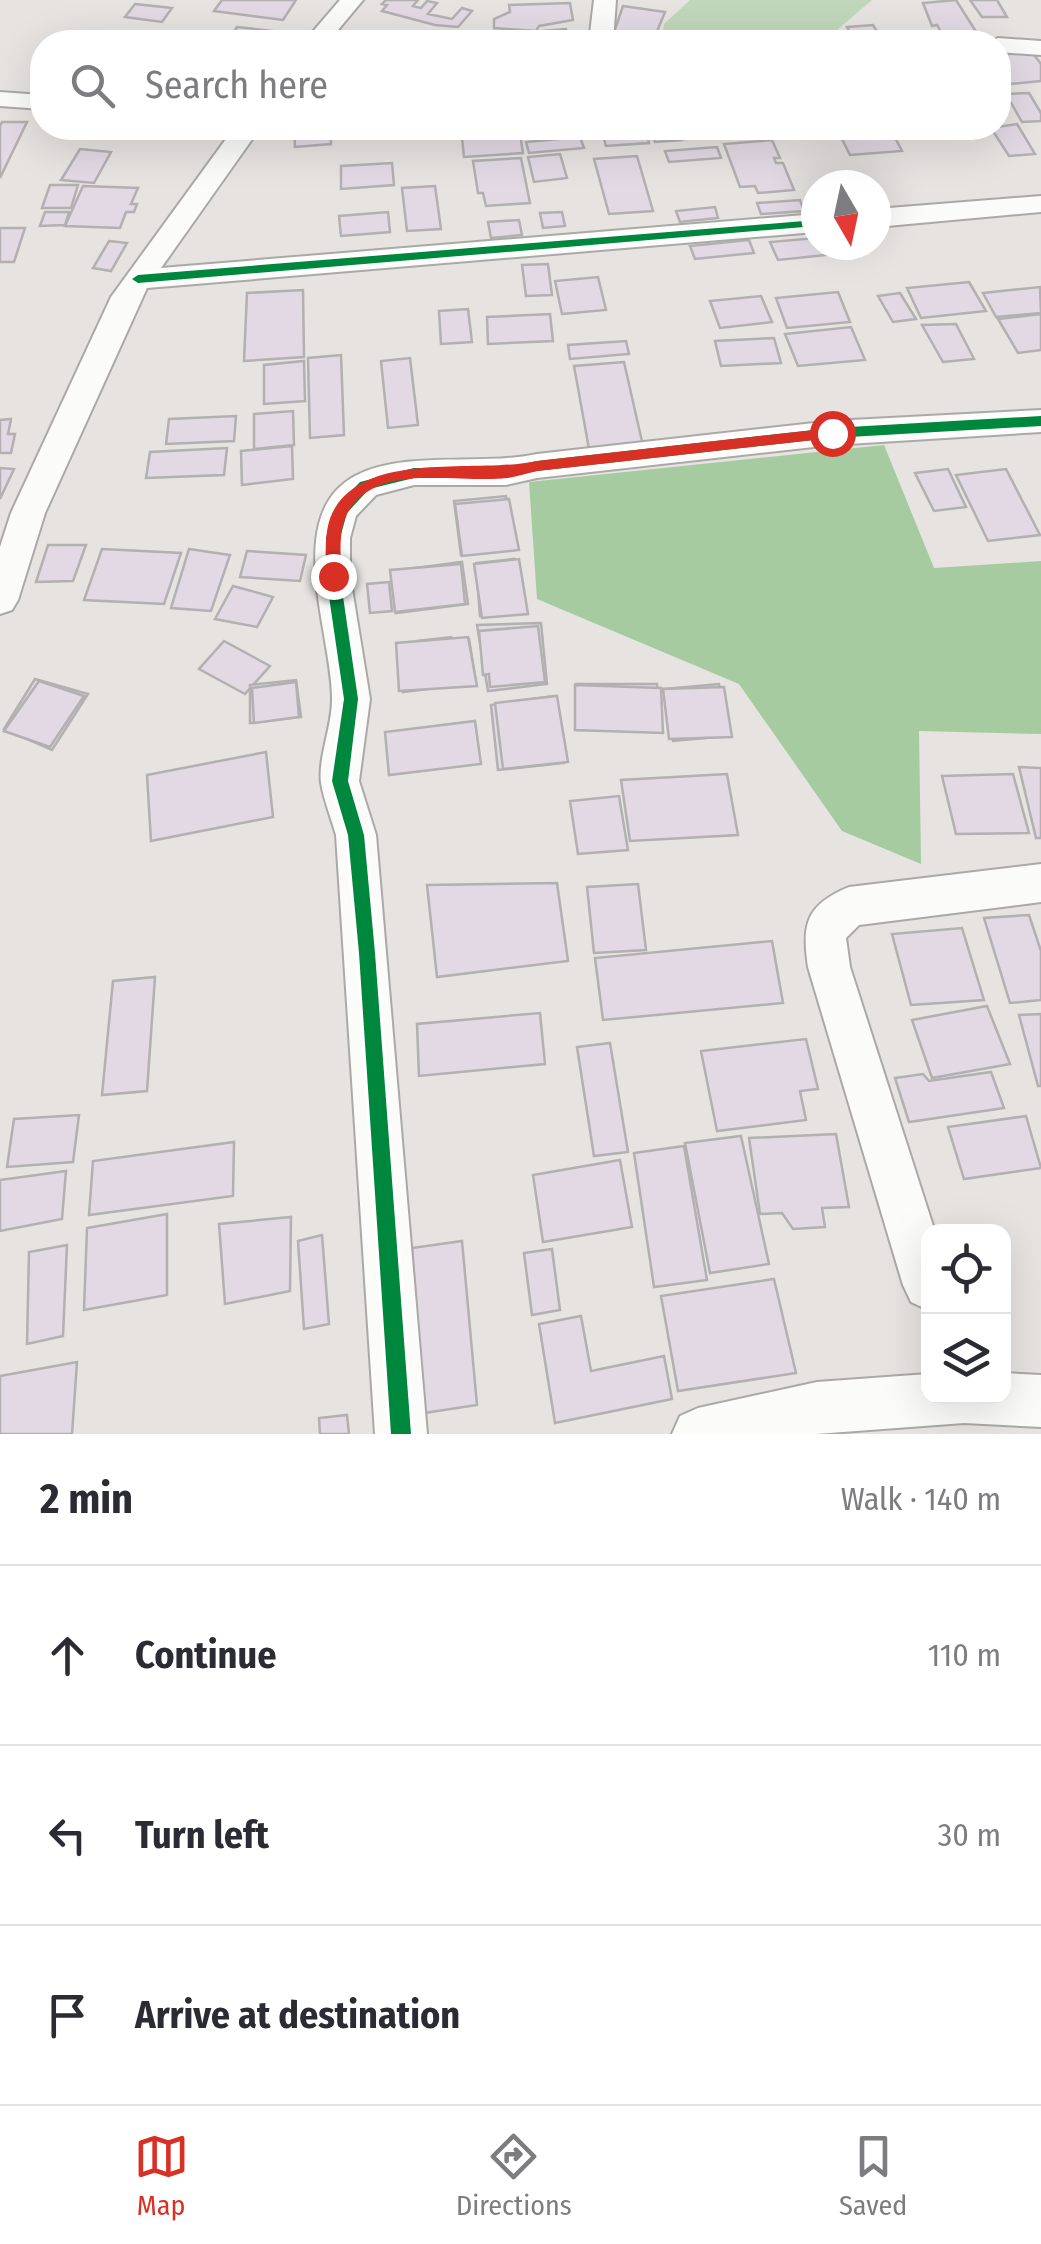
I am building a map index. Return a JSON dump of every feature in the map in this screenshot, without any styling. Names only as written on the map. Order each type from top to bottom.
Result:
[{"type":"street","points":[[326,30],[352,0]]},
{"type":"street","points":[[602,30],[605,0]]},
{"type":"street","points":[[1011,46],[1041,48]]},
{"type":"street","points":[[0,100],[30,101]]},
{"type":"street","points":[[0,600],[14,513],[125,296],[238,140]]},
{"type":"street","points":[[891,217],[1041,204]]},
{"type":"street","points":[[138,279],[801,224]]},
{"type":"street","points":[[400,1434],[367,953],[356,836],[340,781],[352,699],[333,576],[333,538],[341,511],[365,485],[414,473],[506,473],[537,466],[832,433],[1041,421]]},
{"type":"street","points":[[921,1261],[830,967],[824,931],[850,907],[1041,882]]},
{"type":"street","points":[[1011,1399],[1041,1401]]},
{"type":"street","points":[[698,1434],[817,1408],[921,1400]]},
{"type":"green space","points":[[690,0],[872,0],[837,30],[663,30],[664,24]]},
{"type":"green space","points":[[884,445],[934,568],[1041,561],[1041,734],[919,731],[921,864],[842,831],[739,684],[537,599],[529,482]]},
{"type":"building","points":[[222,0],[296,0],[283,20],[214,11]]},
{"type":"building","points":[[386,0],[418,0],[413,6],[421,8],[427,1],[437,3],[428,14],[452,19],[462,8],[472,11],[458,27],[435,25],[382,11]]},
{"type":"building","points":[[956,0],[975,30],[940,30],[937,25],[932,26],[923,3]]},
{"type":"building","points":[[970,0],[997,0],[1007,17],[982,17]]},
{"type":"building","points":[[570,3],[573,20],[539,26],[537,30],[494,28],[494,19],[510,12],[509,5]]},
{"type":"building","points":[[135,4],[172,8],[162,22],[125,17]]},
{"type":"building","points":[[623,6],[665,12],[658,30],[615,30]]},
{"type":"building","points":[[873,25],[876,30],[849,30],[847,27]]},
{"type":"building","points":[[1032,52],[1041,64],[1041,81],[1011,84],[1011,54]]},
{"type":"building","points":[[1029,93],[1041,113],[1041,121],[1022,122],[1011,103],[1011,94]]},
{"type":"building","points":[[2,122],[27,122],[0,178],[0,126]]},
{"type":"building","points":[[1017,124],[1035,154],[1009,156],[999,140],[1011,140],[1011,125]]},
{"type":"building","points":[[295,140],[331,140],[331,144],[295,147]]},
{"type":"building","points":[[462,140],[521,140],[523,153],[464,157]]},
{"type":"building","points":[[581,140],[584,148],[529,153],[526,142]]},
{"type":"building","points":[[604,140],[649,143],[606,146]]},
{"type":"building","points":[[772,140],[780,158],[774,158],[776,163],[783,163],[794,190],[758,193],[755,186],[740,187],[724,144]]},
{"type":"building","points":[[842,140],[896,140],[902,151],[850,155]]},
{"type":"building","points":[[717,147],[721,158],[669,162],[665,151]]},
{"type":"building","points":[[80,149],[111,152],[94,183],[61,180]]},
{"type":"building","points":[[560,154],[567,178],[534,182],[528,157]]},
{"type":"building","points":[[637,156],[653,211],[609,214],[594,159]]},
{"type":"building","points":[[521,158],[530,203],[486,206],[483,193],[478,193],[473,161]]},
{"type":"building","points":[[392,163],[394,185],[341,189],[341,166]]},
{"type":"building","points":[[50,185],[78,185],[71,208],[42,208]]},
{"type":"building","points":[[83,186],[138,188],[131,204],[137,204],[134,212],[126,212],[120,228],[65,226]]},
{"type":"building","points":[[435,186],[441,229],[407,231],[402,188]]},
{"type":"building","points":[[800,200],[801,211],[761,214],[757,203]]},
{"type":"building","points":[[715,207],[718,218],[680,222],[676,211]]},
{"type":"building","points":[[45,212],[69,212],[65,225],[40,226]]},
{"type":"building","points":[[388,212],[390,232],[341,236],[339,216]]},
{"type":"building","points":[[562,212],[565,226],[543,228],[540,213]]},
{"type":"building","points":[[519,220],[522,235],[491,238],[488,222]]},
{"type":"building","points":[[0,228],[25,228],[14,262],[0,262]]},
{"type":"building","points":[[801,239],[801,258],[778,260],[770,242]]},
{"type":"building","points":[[749,240],[754,253],[695,259],[690,246]]},
{"type":"building","points":[[109,241],[127,243],[111,271],[93,268]]},
{"type":"building","points":[[548,264],[552,295],[526,296],[522,265]]},
{"type":"building","points":[[598,277],[606,310],[562,314],[555,281]]},
{"type":"building","points":[[969,282],[986,311],[921,318],[907,288]]},
{"type":"building","points":[[1040,287],[1041,313],[996,317],[983,293]]},
{"type":"building","points":[[303,290],[304,357],[244,361],[247,293]]},
{"type":"building","points":[[838,292],[850,322],[787,328],[776,298]]},
{"type":"building","points":[[900,293],[916,319],[893,322],[878,296]]},
{"type":"building","points":[[761,296],[772,322],[720,328],[710,301]]},
{"type":"building","points":[[468,309],[472,342],[441,344],[439,311]]},
{"type":"building","points":[[550,314],[553,341],[488,344],[487,317]]},
{"type":"building","points":[[1041,314],[1041,350],[1018,353],[998,319]]},
{"type":"building","points":[[956,324],[974,359],[943,362],[922,325]]},
{"type":"building","points":[[851,327],[865,360],[798,366],[785,334]]},
{"type":"building","points":[[774,338],[781,363],[721,366],[715,341]]},
{"type":"building","points":[[626,341],[629,354],[570,359],[568,345]]},
{"type":"building","points":[[341,355],[344,435],[310,438],[308,358]]},
{"type":"building","points":[[410,358],[418,425],[388,428],[381,361]]},
{"type":"building","points":[[304,361],[305,401],[264,404],[264,365]]},
{"type":"building","points":[[624,362],[643,446],[589,449],[574,366]]},
{"type":"building","points":[[293,411],[294,445],[254,449],[254,414]]},
{"type":"building","points":[[236,416],[234,441],[166,444],[169,419]]},
{"type":"building","points":[[11,419],[8,434],[15,434],[11,453],[0,453],[0,420]]},
{"type":"building","points":[[292,446],[293,479],[242,485],[241,451]]},
{"type":"building","points":[[227,448],[224,475],[146,478],[150,452]]},
{"type":"building","points":[[0,468],[14,469],[0,499]]},
{"type":"building","points":[[948,469],[966,507],[934,511],[915,473]]},
{"type":"building","points":[[1006,469],[1040,535],[988,541],[956,475]]},
{"type":"building","points":[[506,496],[516,548],[461,555],[454,501]]},
{"type":"building","points":[[509,499],[519,550],[462,556],[455,504]]},
{"type":"building","points":[[48,545],[86,545],[73,581],[36,582]]},
{"type":"building","points":[[102,549],[181,553],[164,604],[84,600]]},
{"type":"building","points":[[189,549],[230,555],[211,611],[171,608]]},
{"type":"building","points":[[247,551],[306,555],[300,581],[240,577]]},
{"type":"building","points":[[514,559],[518,614],[480,616],[476,563]]},
{"type":"building","points":[[519,559],[528,614],[482,618],[474,564]]},
{"type":"building","points":[[462,562],[468,604],[396,613],[392,571]]},
{"type":"building","points":[[461,564],[465,604],[395,612],[390,570]]},
{"type":"building","points":[[389,582],[392,611],[370,613],[367,584]]},
{"type":"building","points":[[233,586],[273,597],[257,627],[215,619]]},
{"type":"building","points":[[541,623],[547,684],[488,691],[477,625]]},
{"type":"building","points":[[538,626],[545,682],[490,687],[489,674],[483,675],[479,631]]},
{"type":"building","points":[[451,637],[452,641],[469,639],[476,683],[403,692],[398,648],[416,646],[416,641]]},
{"type":"building","points":[[468,637],[477,686],[399,691],[396,643]]},
{"type":"building","points":[[224,641],[270,666],[245,694],[199,669]]},
{"type":"building","points":[[35,679],[88,694],[52,750],[4,729]]},
{"type":"building","points":[[296,680],[301,717],[250,723],[250,685]]},
{"type":"building","points":[[39,681],[84,696],[50,747],[4,731]]},
{"type":"building","points":[[296,682],[299,717],[254,723],[252,688]]},
{"type":"building","points":[[576,684],[657,684],[660,730],[577,730]]},
{"type":"building","points":[[719,684],[730,736],[673,741],[663,689]]},
{"type":"building","points":[[575,685],[661,688],[663,733],[575,730]]},
{"type":"building","points":[[724,687],[732,737],[669,739],[663,689]]},
{"type":"building","points":[[555,696],[564,763],[498,770],[491,705]]},
{"type":"building","points":[[557,696],[568,762],[503,769],[495,703]]},
{"type":"building","points":[[475,721],[481,764],[389,775],[385,732]]},
{"type":"building","points":[[266,752],[273,817],[151,841],[147,775]]},
{"type":"building","points":[[1019,767],[1041,768],[1041,838],[1036,838]]},
{"type":"building","points":[[727,774],[738,835],[630,841],[621,780]]},
{"type":"building","points":[[1013,774],[1029,833],[956,834],[942,776]]},
{"type":"building","points":[[619,796],[628,850],[578,854],[570,801]]},
{"type":"building","points":[[557,883],[568,961],[437,977],[427,885]]},
{"type":"building","points":[[638,884],[646,950],[594,953],[587,887]]},
{"type":"building","points":[[1029,915],[1041,951],[1041,1000],[1010,1003],[984,918]]},
{"type":"building","points":[[962,928],[984,1000],[911,1005],[892,934]]},
{"type":"building","points":[[772,941],[783,1003],[603,1020],[595,958]]},
{"type":"building","points":[[155,977],[147,1091],[102,1095],[113,981]]},
{"type":"building","points":[[987,1006],[1010,1064],[932,1078],[912,1020]]},
{"type":"building","points":[[540,1013],[545,1064],[419,1076],[417,1024]]},
{"type":"building","points":[[1041,1014],[1041,1086],[1038,1086],[1019,1015]]},
{"type":"building","points":[[806,1039],[818,1089],[800,1091],[806,1120],[717,1131],[701,1051]]},
{"type":"building","points":[[610,1043],[628,1152],[594,1156],[577,1047]]},
{"type":"building","points":[[991,1072],[1004,1108],[909,1122],[895,1078],[923,1074],[929,1081]]},
{"type":"building","points":[[79,1115],[73,1162],[7,1167],[14,1119]]},
{"type":"building","points":[[1026,1116],[1041,1168],[964,1179],[948,1127]]},
{"type":"building","points":[[836,1134],[849,1207],[822,1208],[825,1227],[793,1229],[782,1213],[760,1214],[749,1138]]},
{"type":"building","points":[[741,1136],[769,1264],[710,1273],[685,1143]]},
{"type":"building","points":[[234,1142],[233,1196],[89,1215],[93,1161]]},
{"type":"building","points":[[684,1146],[707,1280],[654,1287],[634,1153]]},
{"type":"building","points":[[620,1160],[632,1227],[543,1242],[533,1175]]},
{"type":"building","points":[[66,1171],[62,1219],[0,1231],[0,1180]]},
{"type":"building","points":[[167,1214],[167,1295],[84,1310],[87,1228]]},
{"type":"building","points":[[291,1217],[290,1291],[225,1304],[219,1224]]},
{"type":"building","points":[[322,1235],[329,1324],[304,1329],[298,1241]]},
{"type":"building","points":[[462,1241],[477,1405],[424,1413],[412,1248]]},
{"type":"building","points":[[67,1245],[63,1336],[27,1344],[29,1252]]},
{"type":"building","points":[[552,1249],[560,1310],[532,1315],[524,1253]]},
{"type":"building","points":[[774,1279],[796,1373],[678,1391],[661,1296]]},
{"type":"building","points":[[581,1316],[591,1371],[664,1356],[672,1399],[555,1423],[539,1324]]},
{"type":"building","points":[[77,1362],[72,1434],[0,1434],[0,1376]]},
{"type":"building","points":[[347,1415],[349,1434],[320,1434],[319,1418]]},
{"type":"cycle path","points":[[138,279],[801,224]]},
{"type":"cycle path","points":[[401,1434],[356,835],[340,781],[351,699],[333,576],[333,538],[341,511],[365,485],[414,473],[506,473],[537,466],[832,433],[1041,421]]},
{"type":"route","points":[[333,576],[333,538],[341,511],[365,485],[414,473],[506,473],[537,466],[832,433]]}]
